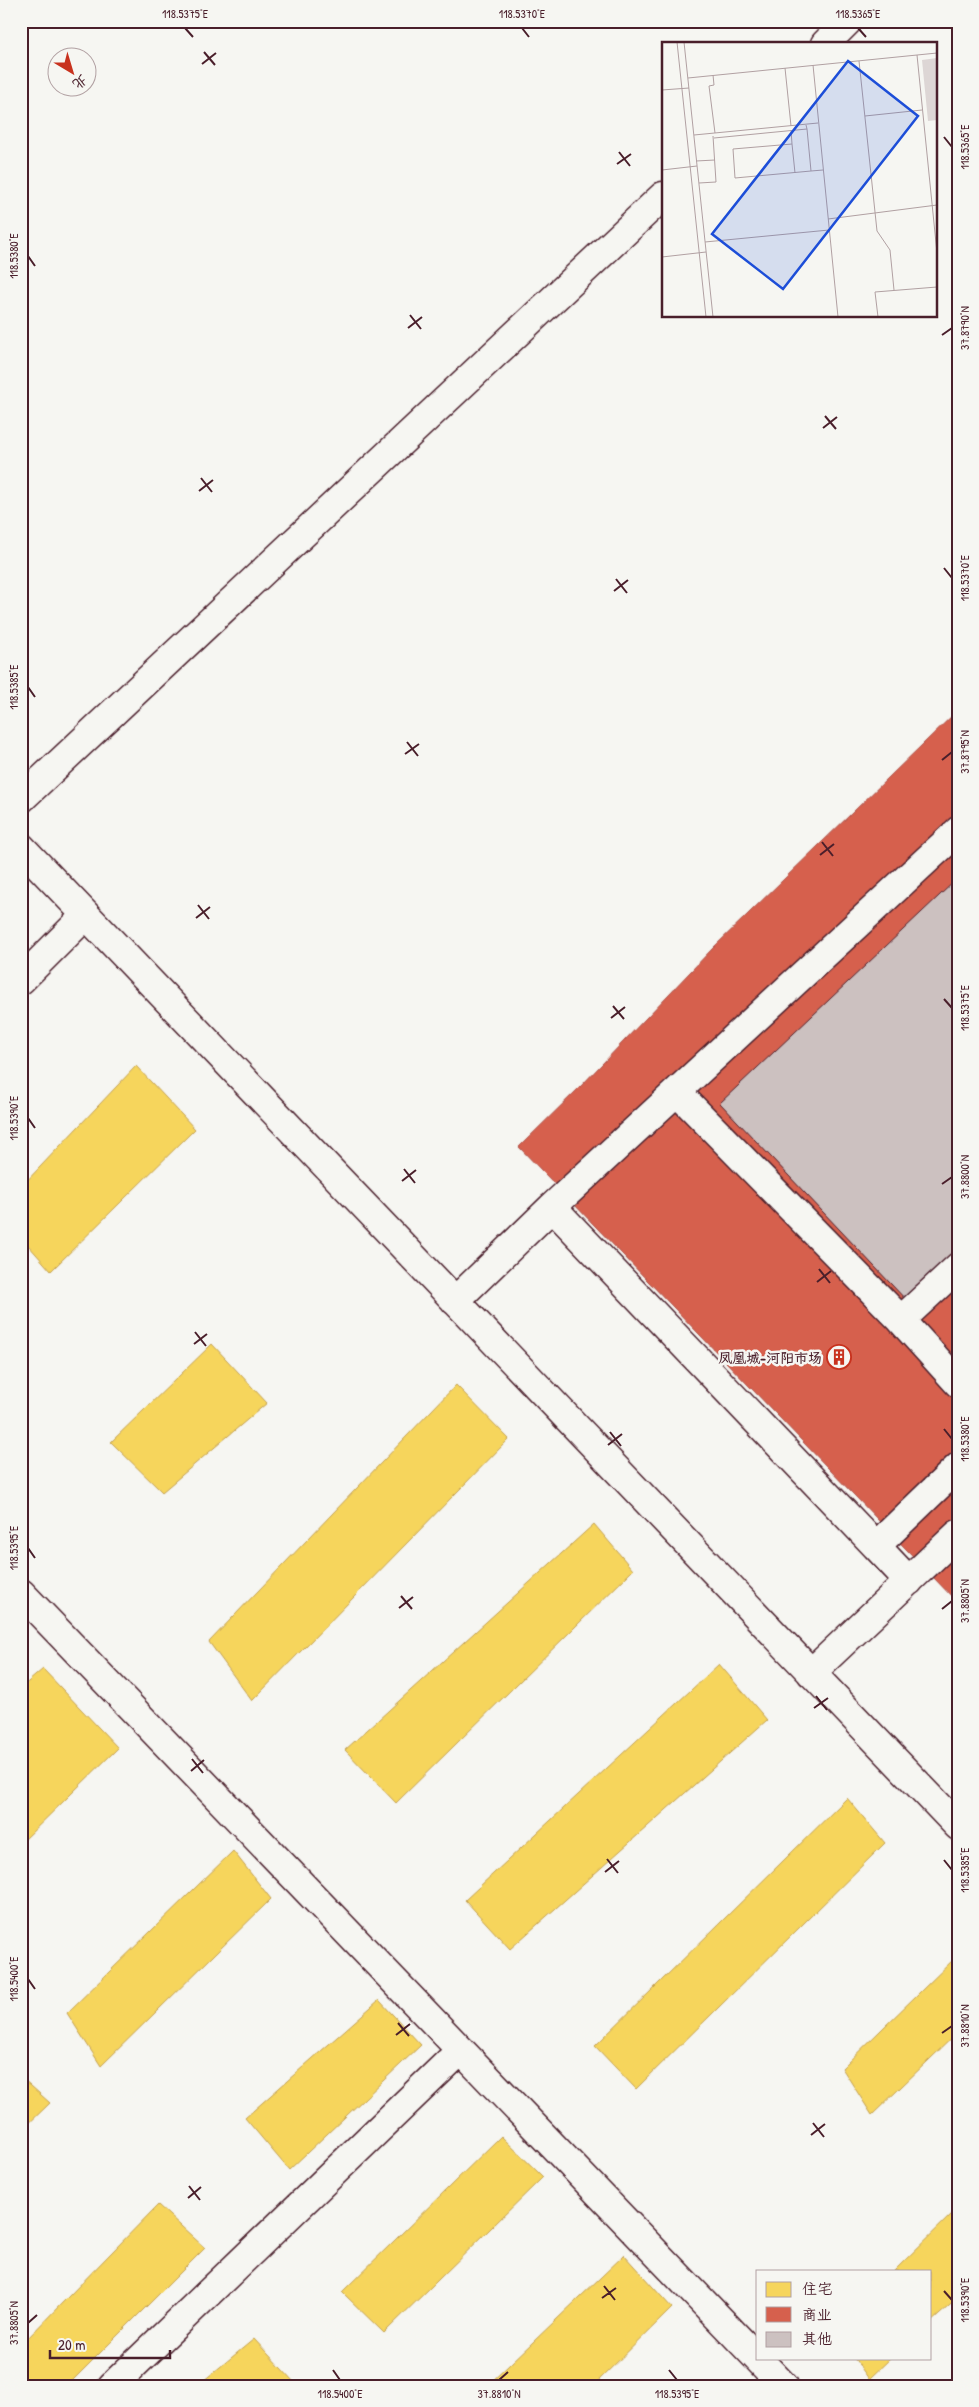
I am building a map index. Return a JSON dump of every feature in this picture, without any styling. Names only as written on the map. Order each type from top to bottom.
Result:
[{"type":"street","points":[[826,42],[848,21]]},
{"type":"street","points":[[21,799],[662,197]]},
{"type":"street","points":[[455,1301],[552,1207],[958,831]]},
{"type":"street","points":[[21,847],[958,1826]]},
{"type":"street","points":[[21,980],[86,915]]},
{"type":"street","points":[[677,1092],[901,1320],[958,1383]]},
{"type":"street","points":[[552,1207],[909,1581]]},
{"type":"street","points":[[901,1320],[958,1268]]},
{"type":"street","points":[[876,1546],[958,1468]]},
{"type":"street","points":[[811,1673],[958,1534]]},
{"type":"street","points":[[21,1593],[756,2357]]},
{"type":"street","points":[[112,2386],[461,2050]]},
{"type":"street","points":[[759,2360],[784,2386]]},
{"type":"building: 住宅","points":[[136,1066],[195,1129],[51,1271],[21,1237],[21,1187]]},
{"type":"building: 住宅","points":[[212,1344],[267,1403],[162,1492],[111,1442]]},
{"type":"building: 住宅","points":[[456,1385],[509,1439],[252,1701],[209,1642]]},
{"type":"building: 住宅","points":[[594,1524],[633,1570],[396,1803],[345,1750]]},
{"type":"building: 住宅","points":[[719,1664],[767,1720],[510,1949],[465,1900]]},
{"type":"building: 住宅","points":[[43,1669],[118,1748],[21,1843],[21,1688]]},
{"type":"building: 住宅","points":[[847,1798],[885,1843],[636,2089],[595,2046]]},
{"type":"building: 住宅","points":[[233,1851],[271,1899],[101,2066],[67,2013]]},
{"type":"building: 住宅","points":[[958,1955],[958,2032],[872,2115],[842,2068]]},
{"type":"building: 住宅","points":[[379,2000],[421,2045],[289,2170],[245,2118]]},
{"type":"building: 住宅","points":[[21,2077],[50,2103],[21,2131]]},
{"type":"building: 住宅","points":[[501,2136],[543,2177],[384,2333],[342,2292]]},
{"type":"building: 住宅","points":[[158,2205],[205,2248],[67,2386],[21,2386],[21,2345]]},
{"type":"building: 住宅","points":[[958,2208],[958,2298],[932,2321],[932,2270],[895,2270]]},
{"type":"building: 住宅","points":[[624,2255],[672,2308],[593,2386],[487,2386]]},
{"type":"building: 住宅","points":[[254,2339],[294,2382],[290,2386],[197,2386]]},
{"type":"building: 住宅","points":[[855,2360],[889,2360],[869,2379]]},
{"type":"building: 商业","name":"凤凰城-河阳市场","points":[[958,710],[958,1603],[519,1147],[580,1087],[713,948]]},
{"type":"building: 其他","points":[[958,878],[958,1255],[908,1302],[720,1103]]},
{"type":"place","name":"凤凰城-河阳市场","points":[[839,1357]]}]
